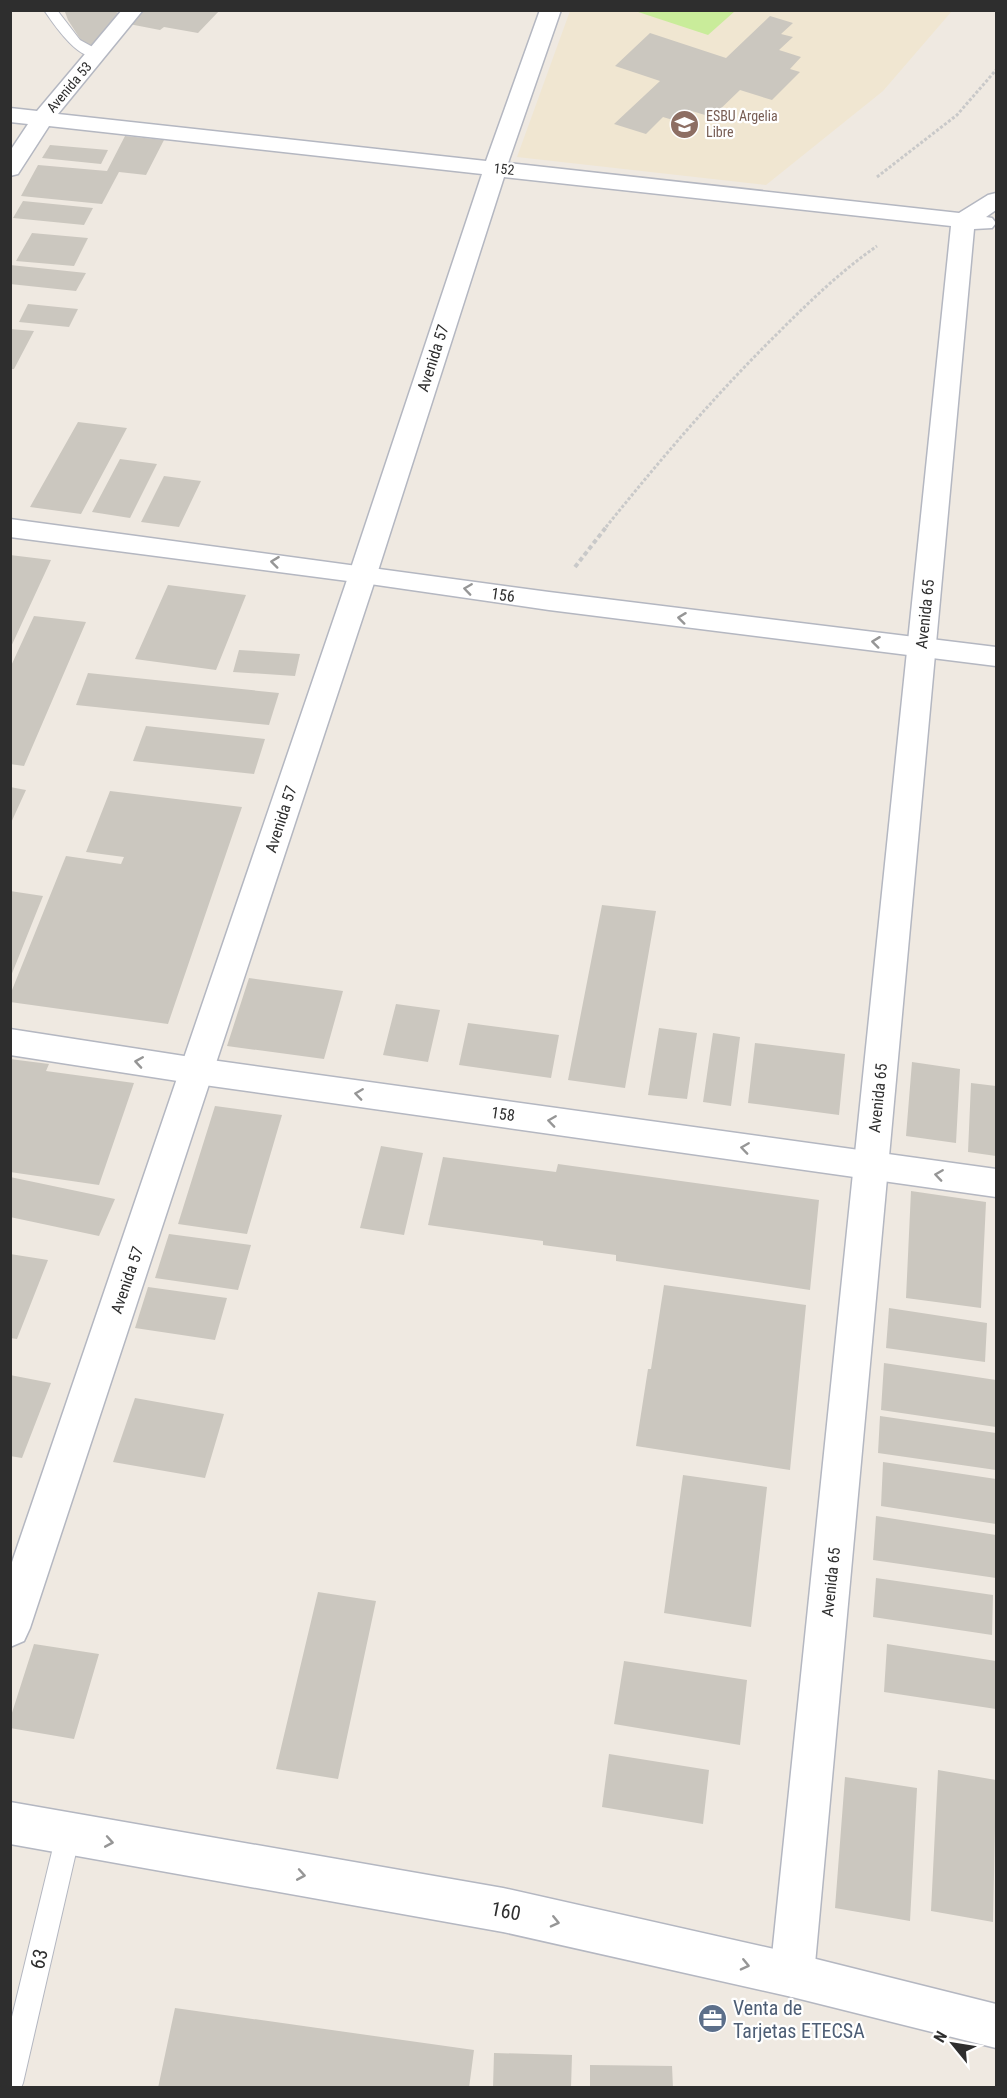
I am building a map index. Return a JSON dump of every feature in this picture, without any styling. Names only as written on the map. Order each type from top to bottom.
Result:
[{"type":"street","name":"Avenida 53","points":[[10,169],[43,118],[133,10]]},
{"type":"street","name":"Avenida 57","points":[[10,1628],[363,574],[495,168],[551,10]]},
{"type":"street","name":"152","points":[[10,115],[996,225]]},
{"type":"street","points":[[963,221],[996,200]]},
{"type":"street","name":"Avenida 65","points":[[792,1975],[963,221]]},
{"type":"street","name":"156","points":[[10,528],[549,601],[996,657]]},
{"type":"street","name":"158","points":[[10,1042],[197,1071],[996,1183]]},
{"type":"street","name":"160","points":[[10,1823],[503,1910],[792,1975],[996,2025]]},
{"type":"lane","points":[[50,10],[76,43],[96,54]]},
{"type":"lane","name":"63","points":[[10,2083],[68,1835]]},
{"type":"path","points":[[834,206],[931,138],[985,87],[996,70]]},
{"type":"path","points":[[549,601],[632,494],[751,358],[852,262],[923,217]]},
{"type":"shaded area","name":"ESBU Argelia Libre","points":[[570,11],[952,11],[883,91],[766,185],[517,157]]},
{"type":"green space","points":[[632,10],[735,10],[735,11],[708,35]]},
{"type":"building","points":[[69,10],[110,10],[125,15],[99,48],[84,45],[68,20],[65,12]]},
{"type":"building","points":[[142,10],[220,10],[198,33],[164,27],[160,30],[129,24]]},
{"type":"building","points":[[770,16],[793,23],[781,34],[793,37],[779,50],[801,57],[790,69],[800,72],[772,100],[740,90],[712,117],[688,110],[676,121],[663,117],[646,134],[614,124],[660,81],[615,66],[650,33],[726,58]]},
{"type":"building","points":[[125,136],[164,140],[146,175],[119,172],[102,204],[21,196],[38,165],[107,171]]},
{"type":"building","points":[[50,145],[108,150],[101,164],[42,158]]},
{"type":"building","points":[[23,201],[93,208],[84,225],[13,218]]},
{"type":"building","points":[[32,233],[88,238],[74,266],[16,261]]},
{"type":"building","points":[[10,265],[86,273],[76,291],[10,284]]},
{"type":"building","points":[[28,304],[78,309],[69,327],[19,322]]},
{"type":"building","points":[[10,329],[34,331],[14,369],[10,369]]},
{"type":"building","points":[[78,422],[127,428],[81,514],[30,507]]},
{"type":"building","points":[[120,459],[157,464],[130,518],[92,512]]},
{"type":"building","points":[[164,476],[201,481],[179,527],[141,522]]},
{"type":"building","points":[[10,555],[51,560],[10,649]]},
{"type":"building","points":[[168,585],[246,595],[216,670],[135,659]]},
{"type":"building","points":[[34,616],[86,622],[24,766],[10,764],[10,668]]},
{"type":"building","points":[[239,650],[300,654],[295,676],[233,672]]},
{"type":"building","points":[[88,673],[279,693],[269,725],[76,705]]},
{"type":"building","points":[[146,726],[265,739],[254,774],[133,761]]},
{"type":"building","points":[[10,787],[26,790],[10,825]]},
{"type":"building","points":[[110,791],[242,807],[168,1024],[10,1002],[10,995],[66,856],[121,864],[124,857],[86,852]]},
{"type":"building","points":[[10,891],[43,896],[11,976],[10,976]]},
{"type":"building","points":[[602,905],[656,911],[625,1088],[568,1080]]},
{"type":"building","points":[[249,978],[343,991],[324,1059],[227,1046]]},
{"type":"building","points":[[396,1004],[440,1010],[428,1062],[383,1055]]},
{"type":"building","points":[[468,1023],[559,1035],[551,1078],[459,1065]]},
{"type":"building","points":[[659,1028],[697,1033],[687,1099],[648,1095]]},
{"type":"building","points":[[713,1033],[740,1037],[731,1106],[703,1102]]},
{"type":"building","points":[[755,1043],[845,1054],[839,1115],[748,1103]]},
{"type":"building","points":[[10,1059],[49,1064],[46,1071],[134,1083],[99,1185],[10,1172]]},
{"type":"building","points":[[912,1062],[960,1069],[956,1143],[906,1136]]},
{"type":"building","points":[[971,1083],[996,1086],[996,1156],[968,1152]]},
{"type":"building","points":[[215,1106],[282,1115],[247,1234],[178,1224]]},
{"type":"building","points":[[381,1146],[423,1153],[404,1235],[360,1228]]},
{"type":"building","points":[[443,1157],[556,1172],[558,1164],[819,1200],[810,1290],[616,1261],[616,1255],[543,1245],[543,1241],[428,1225]]},
{"type":"building","points":[[10,1177],[115,1199],[99,1236],[10,1217]]},
{"type":"building","points":[[911,1191],[986,1202],[981,1308],[906,1298]]},
{"type":"building","points":[[169,1234],[251,1245],[238,1290],[155,1278]]},
{"type":"building","points":[[10,1254],[48,1260],[17,1339],[10,1338]]},
{"type":"building","points":[[664,1285],[806,1305],[790,1470],[636,1446]]},
{"type":"building","points":[[148,1287],[227,1298],[215,1340],[135,1328]]},
{"type":"building","points":[[889,1308],[987,1323],[985,1362],[886,1348]]},
{"type":"building","points":[[884,1363],[996,1380],[996,1427],[881,1410]]},
{"type":"building","points":[[10,1375],[51,1383],[22,1458],[10,1456]]},
{"type":"building","points":[[135,1398],[224,1414],[205,1478],[113,1462]]},
{"type":"building","points":[[880,1416],[996,1433],[996,1470],[878,1453]]},
{"type":"building","points":[[883,1462],[996,1479],[996,1524],[881,1506]]},
{"type":"building","points":[[683,1475],[767,1487],[751,1627],[664,1613]]},
{"type":"building","points":[[876,1516],[996,1535],[996,1578],[873,1560]]},
{"type":"building","points":[[876,1578],[993,1595],[992,1635],[873,1617]]},
{"type":"building","points":[[318,1592],[376,1601],[338,1779],[276,1769]]},
{"type":"building","points":[[34,1644],[99,1654],[74,1739],[10,1728],[10,1719]]},
{"type":"building","points":[[887,1644],[996,1661],[996,1709],[884,1692]]},
{"type":"building","points":[[624,1661],[747,1680],[740,1745],[614,1724]]},
{"type":"building","points":[[609,1754],[709,1770],[703,1824],[602,1807]]},
{"type":"building","points":[[938,1770],[996,1780],[993,1922],[931,1911]]},
{"type":"building","points":[[845,1777],[917,1788],[910,1921],[835,1908]]},
{"type":"building","points":[[175,2008],[474,2050],[469,2088],[158,2088]]},
{"type":"building","points":[[494,2053],[572,2055],[571,2088],[493,2088]]},
{"type":"building","points":[[590,2065],[672,2066],[673,2088],[590,2088]]},
{"type":"place","name":"ESBU Argelia Libre","points":[[685,124]]},
{"type":"place","name":"Venta de Tarjetas ETECSA","points":[[712,2019]]}]
